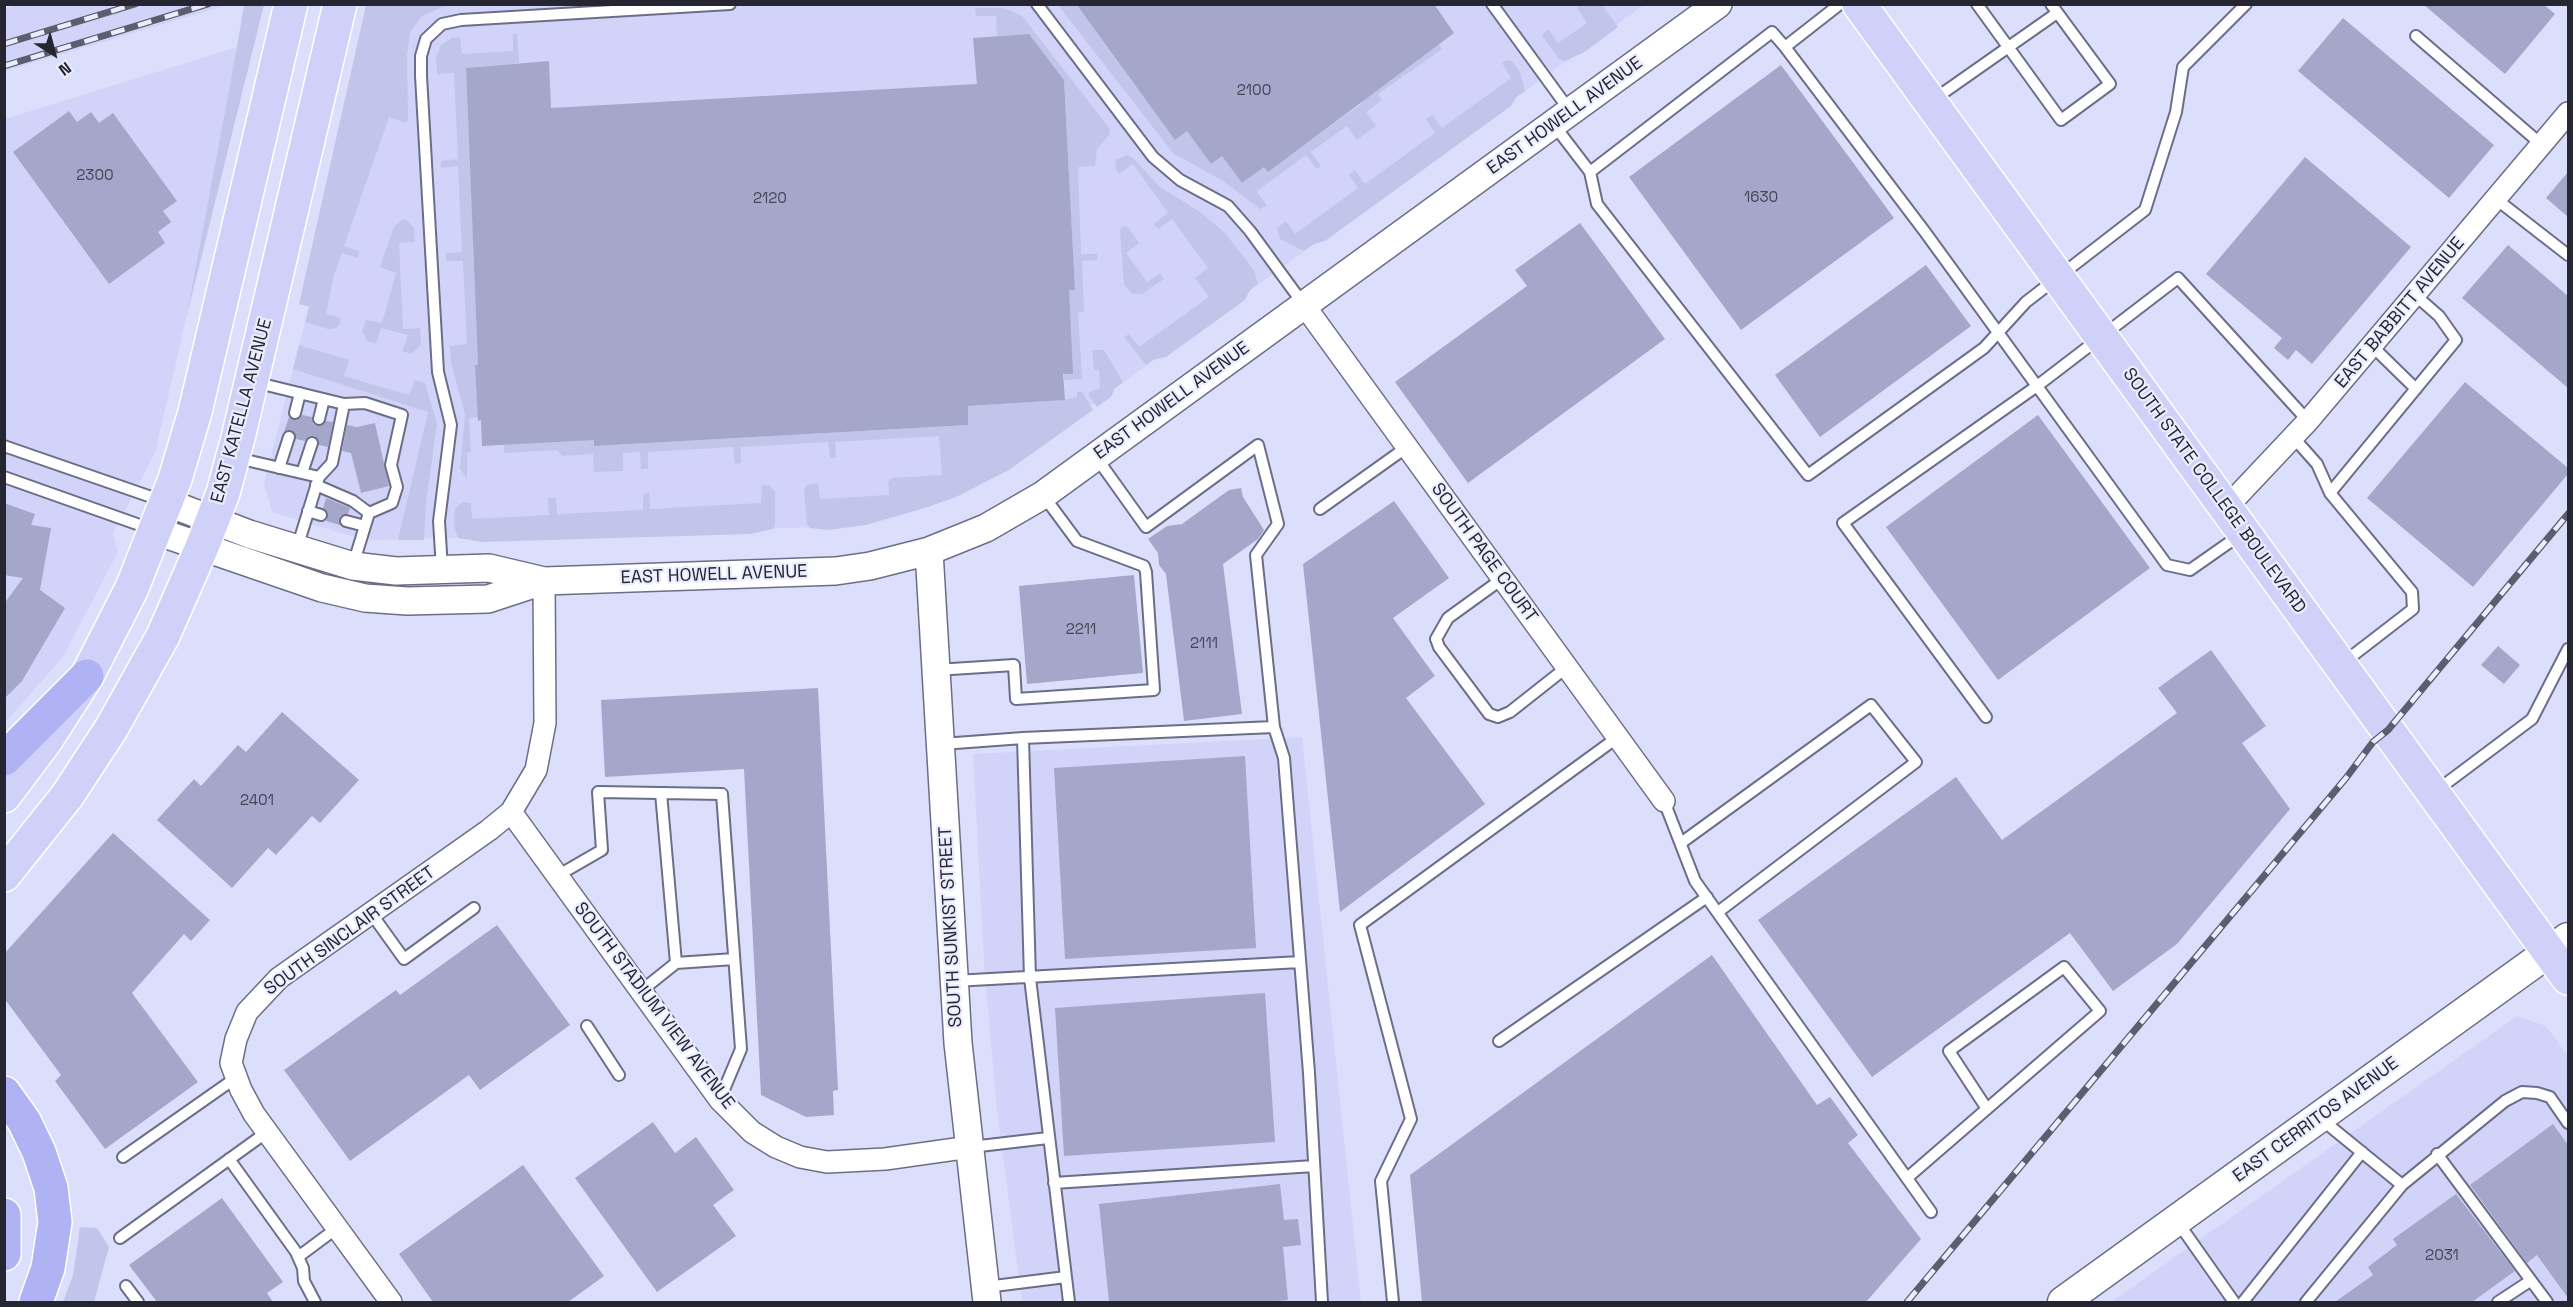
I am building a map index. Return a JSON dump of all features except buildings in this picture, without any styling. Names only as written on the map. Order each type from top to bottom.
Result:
[{"type":"highway","points":[[4,759],[87,675]]},
{"type":"highway","points":[[4,1094],[24,1121],[39,1152],[51,1188],[55,1222],[48,1268],[36,1302]]},
{"type":"highway","points":[[4,1215],[4,1254]]},
{"type":"main road","points":[[4,796],[46,740],[87,675],[127,597],[161,516],[195,412],[291,4]]},
{"type":"main road","name":"EAST KATELLA AVENUE","points":[[4,875],[67,796],[111,729],[163,636],[207,534],[233,457],[252,382],[340,4]]},
{"type":"main road","name":"SOUTH STATE COLLEGE BOULEVARD","points":[[1859,4],[2434,793],[2559,944],[2568,978]]},
{"type":"main road","name":"EAST CERRITOS AVENUE","points":[[2063,1302],[2559,944]]},
{"type":"street","name":"EAST HOWELL AVENUE","points":[[207,534],[297,550],[353,566],[396,571],[489,568],[544,581],[836,571],[870,566],[929,551],[986,528],[1043,495],[1718,4]]},
{"type":"street","name":"EAST BABBITT AVENUE","points":[[2235,520],[2293,438],[2568,113]]},
{"type":"street","name":"SOUTH PAGE COURT","points":[[1304,305],[1664,801]]},
{"type":"street","name":"EAST HOWELL AVENUE","points":[[161,516],[207,534],[322,588],[386,600],[488,599],[544,581]]},
{"type":"street","name":"SOUTH SUNKIST STREET","points":[[929,551],[954,981],[986,1295]]},
{"type":"street","name":"SOUTH SINCLAIR STREET","points":[[391,1302],[250,1106],[231,1063],[236,1039],[247,1012],[279,978],[489,830],[511,812],[536,770],[545,723],[544,581]]},
{"type":"street","name":"SOUTH STADIUM VIEW AVENUE","points":[[511,812],[720,1100],[752,1132],[776,1147],[800,1157],[827,1162],[885,1160],[970,1148]]},
{"type":"lane","points":[[442,569],[439,521],[451,425],[438,372],[421,76],[421,56],[426,39],[442,24],[461,20],[730,4]]},
{"type":"lane","points":[[1037,4],[1153,157],[1180,180],[1228,206],[1250,231],[1304,305]]},
{"type":"lane","points":[[1492,4],[1562,118],[1590,172],[1597,204],[1808,475],[1984,348],[2026,302],[2145,210],[2176,112],[2183,67],[2246,4]]},
{"type":"lane","points":[[1785,47],[1839,4]]},
{"type":"lane","points":[[1930,102],[2008,48],[2054,9],[2110,84],[2061,120],[2008,48],[1977,4]]},
{"type":"lane","points":[[1590,172],[1772,32],[1998,333],[2167,565],[2190,570],[2235,520]]},
{"type":"lane","points":[[2416,36],[2542,145]]},
{"type":"lane","points":[[2496,199],[2568,255]]},
{"type":"lane","points":[[1986,717],[1843,523],[2037,386],[2178,278],[2308,421]]},
{"type":"lane","points":[[2330,493],[2456,340],[2439,316],[2415,294]]},
{"type":"lane","points":[[2372,346],[2416,389]]},
{"type":"lane","points":[[252,382],[344,404],[365,403],[402,415],[391,465],[397,487],[392,503],[369,513],[353,566]]},
{"type":"lane","points":[[295,413],[300,393]]},
{"type":"lane","points":[[319,419],[324,399]]},
{"type":"lane","points":[[297,550],[318,481],[332,463],[344,404]]},
{"type":"lane","points":[[279,468],[289,436]]},
{"type":"lane","points":[[2293,438],[2317,464],[2330,493],[2412,592],[2413,609],[2340,665]]},
{"type":"lane","points":[[302,473],[312,443]]},
{"type":"lane","points":[[1096,457],[1146,526],[1258,445],[1278,524],[1256,555],[1274,727],[1284,758],[1322,1302]]},
{"type":"lane","points":[[4,446],[161,516]]},
{"type":"lane","points":[[1320,509],[1407,447]]},
{"type":"lane","points":[[233,457],[302,473],[353,501],[369,513]]},
{"type":"lane","points":[[4,477],[161,516]]},
{"type":"lane","points":[[936,670],[1014,665],[1016,699],[1154,690],[1144,566],[1077,541],[1043,495]]},
{"type":"lane","points":[[308,511],[321,514]]},
{"type":"lane","points":[[346,521],[365,526]]},
{"type":"lane","points":[[1502,579],[1448,618],[1436,639],[1439,647],[1489,714],[1498,717],[1510,712],[1567,667]]},
{"type":"lane","points":[[2434,793],[2532,718],[2568,649]]},
{"type":"lane","points":[[1681,843],[1871,705],[1916,762],[1718,912]]},
{"type":"lane","points":[[940,744],[1274,727]]},
{"type":"lane","points":[[1393,1302],[1381,1181],[1411,1119],[1360,925],[1618,737]]},
{"type":"lane","points":[[1023,738],[1030,978],[1069,1302]]},
{"type":"lane","points":[[557,876],[602,850],[598,792],[722,794],[741,1049],[720,1100]]},
{"type":"lane","points":[[661,793],[676,963]]},
{"type":"lane","points":[[1664,801],[1695,881],[1932,1212]]},
{"type":"lane","points":[[1499,1041],[1707,897]]},
{"type":"lane","points":[[371,913],[404,959],[474,908]]},
{"type":"lane","points":[[641,991],[676,963],[734,959]]},
{"type":"lane","points":[[954,981],[1300,962]]},
{"type":"lane","points":[[1907,1178],[2100,1011],[2064,967],[1949,1051],[1987,1108]]},
{"type":"lane","points":[[587,1026],[619,1075]]},
{"type":"lane","points":[[123,1157],[237,1077]]},
{"type":"lane","points":[[2306,1302],[2402,1185],[2437,1154],[2505,1101],[2522,1092],[2550,1097],[2568,1123]]},
{"type":"lane","points":[[2319,1118],[2402,1185]]},
{"type":"lane","points":[[120,1238],[267,1132]]},
{"type":"lane","points":[[970,1148],[1048,1138]]},
{"type":"lane","points":[[2243,1302],[2362,1152]]},
{"type":"lane","points":[[2437,1154],[2547,1302]]},
{"type":"lane","points":[[230,1159],[298,1257],[303,1268],[304,1281],[315,1302]]},
{"type":"lane","points":[[1054,1183],[1314,1166]]},
{"type":"lane","points":[[2177,1220],[2234,1302]]},
{"type":"lane","points":[[298,1257],[337,1228]]},
{"type":"lane","points":[[986,1295],[1066,1277]]},
{"type":"lane","points":[[2498,1302],[2530,1281]]},
{"type":"lane","points":[[126,1286],[138,1302]]},
{"type":"shaded area","points":[[17,4],[228,5],[5,71],[5,9]]},
{"type":"shaded area","points":[[244,5],[264,5],[186,319],[237,47]]},
{"type":"shaded area","points":[[366,5],[447,5],[422,16],[410,32],[407,55],[408,118],[406,123],[389,117],[344,246],[359,251],[358,258],[342,253],[334,275],[326,314],[341,318],[340,324],[336,328],[328,329],[305,322],[309,307],[299,304]]},
{"type":"shaded area","points":[[408,5],[1644,5],[1030,450],[820,527],[376,540],[344,534],[272,512],[264,483],[309,307]]},
{"type":"shaded area","points":[[1058,5],[1076,5],[1175,140],[1187,131],[1211,164],[1222,156],[1242,183],[1264,167],[1268,171],[1361,104],[1358,98],[1439,44],[1442,49],[1378,94],[1382,100],[1366,112],[1376,126],[1357,140],[1347,126],[1311,152],[1321,166],[1317,169],[1306,155],[1257,191],[1267,206],[1260,209],[1223,181],[1173,153]]},
{"type":"shaded area","points":[[1581,5],[1602,5],[1618,27],[1586,51],[1566,61],[1559,59],[1542,35],[1548,29],[1558,43],[1587,23],[1577,8]]},
{"type":"shaded area","points":[[975,8],[1004,8],[1022,16],[1110,129],[1109,135],[1097,149],[1095,166],[1078,167],[1081,254],[1097,254],[1097,260],[1082,261],[1084,312],[1078,312],[1082,379],[1064,380],[1064,374],[1072,374],[1069,290],[1075,290],[1064,80],[1029,34],[997,36],[996,16],[976,16]]},
{"type":"shaded area","points":[[517,33],[519,63],[466,68],[478,365],[475,365],[478,417],[469,418],[471,452],[467,453],[467,478],[460,469],[465,415],[451,362],[450,346],[467,344],[463,261],[446,261],[446,253],[462,252],[458,166],[441,168],[441,161],[458,159],[454,73],[437,74],[436,57],[441,45],[452,38],[460,37],[462,54],[513,51],[513,34]]},
{"type":"shaded area","points":[[237,47],[186,319],[155,453],[113,533],[118,552],[63,657],[5,723],[5,119]]},
{"type":"shaded area","points":[[1507,60],[1512,61],[1520,72],[1525,91],[1516,97],[1511,106],[1325,241],[1314,244],[1304,251],[1280,239],[1277,228],[1286,221],[1295,234],[1358,188],[1349,175],[1355,170],[1365,184],[1435,133],[1426,119],[1432,115],[1442,128],[1511,78],[1502,63]]},
{"type":"shaded area","points":[[1127,155],[1132,157],[1160,187],[1200,212],[1224,232],[1254,270],[1258,284],[1250,290],[1245,300],[1166,357],[1153,360],[1146,365],[1124,337],[1129,334],[1139,347],[1209,297],[1195,278],[1208,268],[1172,219],[1158,229],[1154,224],[1168,213],[1133,164],[1119,174],[1115,168],[1116,160]]},
{"type":"shaded area","points":[[402,219],[407,220],[414,228],[415,242],[399,243],[403,329],[420,328],[421,345],[411,354],[402,351],[408,335],[381,328],[376,344],[367,341],[362,331],[366,320],[382,323],[396,273],[380,267],[394,227]]},
{"type":"shaded area","points":[[1123,226],[1128,227],[1139,243],[1126,253],[1147,282],[1160,273],[1164,279],[1142,294],[1133,294],[1124,285],[1120,230]]},
{"type":"shaded area","points":[[299,345],[349,360],[344,376],[409,395],[415,380],[425,383],[437,424],[426,502],[424,540],[398,540],[428,412],[293,369]]},
{"type":"shaded area","points":[[1092,350],[1104,350],[1123,382],[1115,388],[1111,397],[1097,407],[1089,396],[1089,392],[1100,388],[1099,370],[1094,370]]},
{"type":"shaded area","points":[[1077,392],[1082,392],[1093,410],[1009,470],[956,497],[928,507],[866,525],[828,530],[810,528],[807,524],[804,490],[807,485],[818,483],[820,499],[889,495],[888,482],[892,478],[942,475],[939,436],[835,442],[836,458],[830,458],[828,442],[741,447],[741,463],[735,464],[733,447],[648,452],[648,469],[641,469],[640,452],[623,453],[623,471],[594,472],[593,454],[562,456],[557,450],[504,453],[504,445],[593,437],[594,446],[968,425],[968,406],[1064,400],[1077,397]]},
{"type":"shaded area","points":[[762,485],[770,486],[775,492],[775,525],[773,529],[750,534],[482,542],[458,538],[454,526],[455,508],[463,502],[471,503],[472,519],[549,515],[548,498],[556,498],[557,514],[643,510],[643,494],[649,493],[650,509],[761,503]]},
{"type":"shaded area","points":[[1302,737],[1361,1302],[1022,1302],[996,1102],[984,962],[973,754]]},
{"type":"shaded area","points":[[2517,1016],[2546,1026],[2568,1056],[2568,1302],[2111,1302]]},
{"type":"shaded area","points":[[80,1227],[97,1228],[109,1247],[94,1302],[63,1302],[73,1275]]},
{"type":"railway","points":[[4,44],[135,4]]},
{"type":"railway","points":[[4,66],[208,4]]},
{"type":"railway","points":[[1907,1302],[2346,778],[2373,742],[2388,730],[2568,514]]}]
